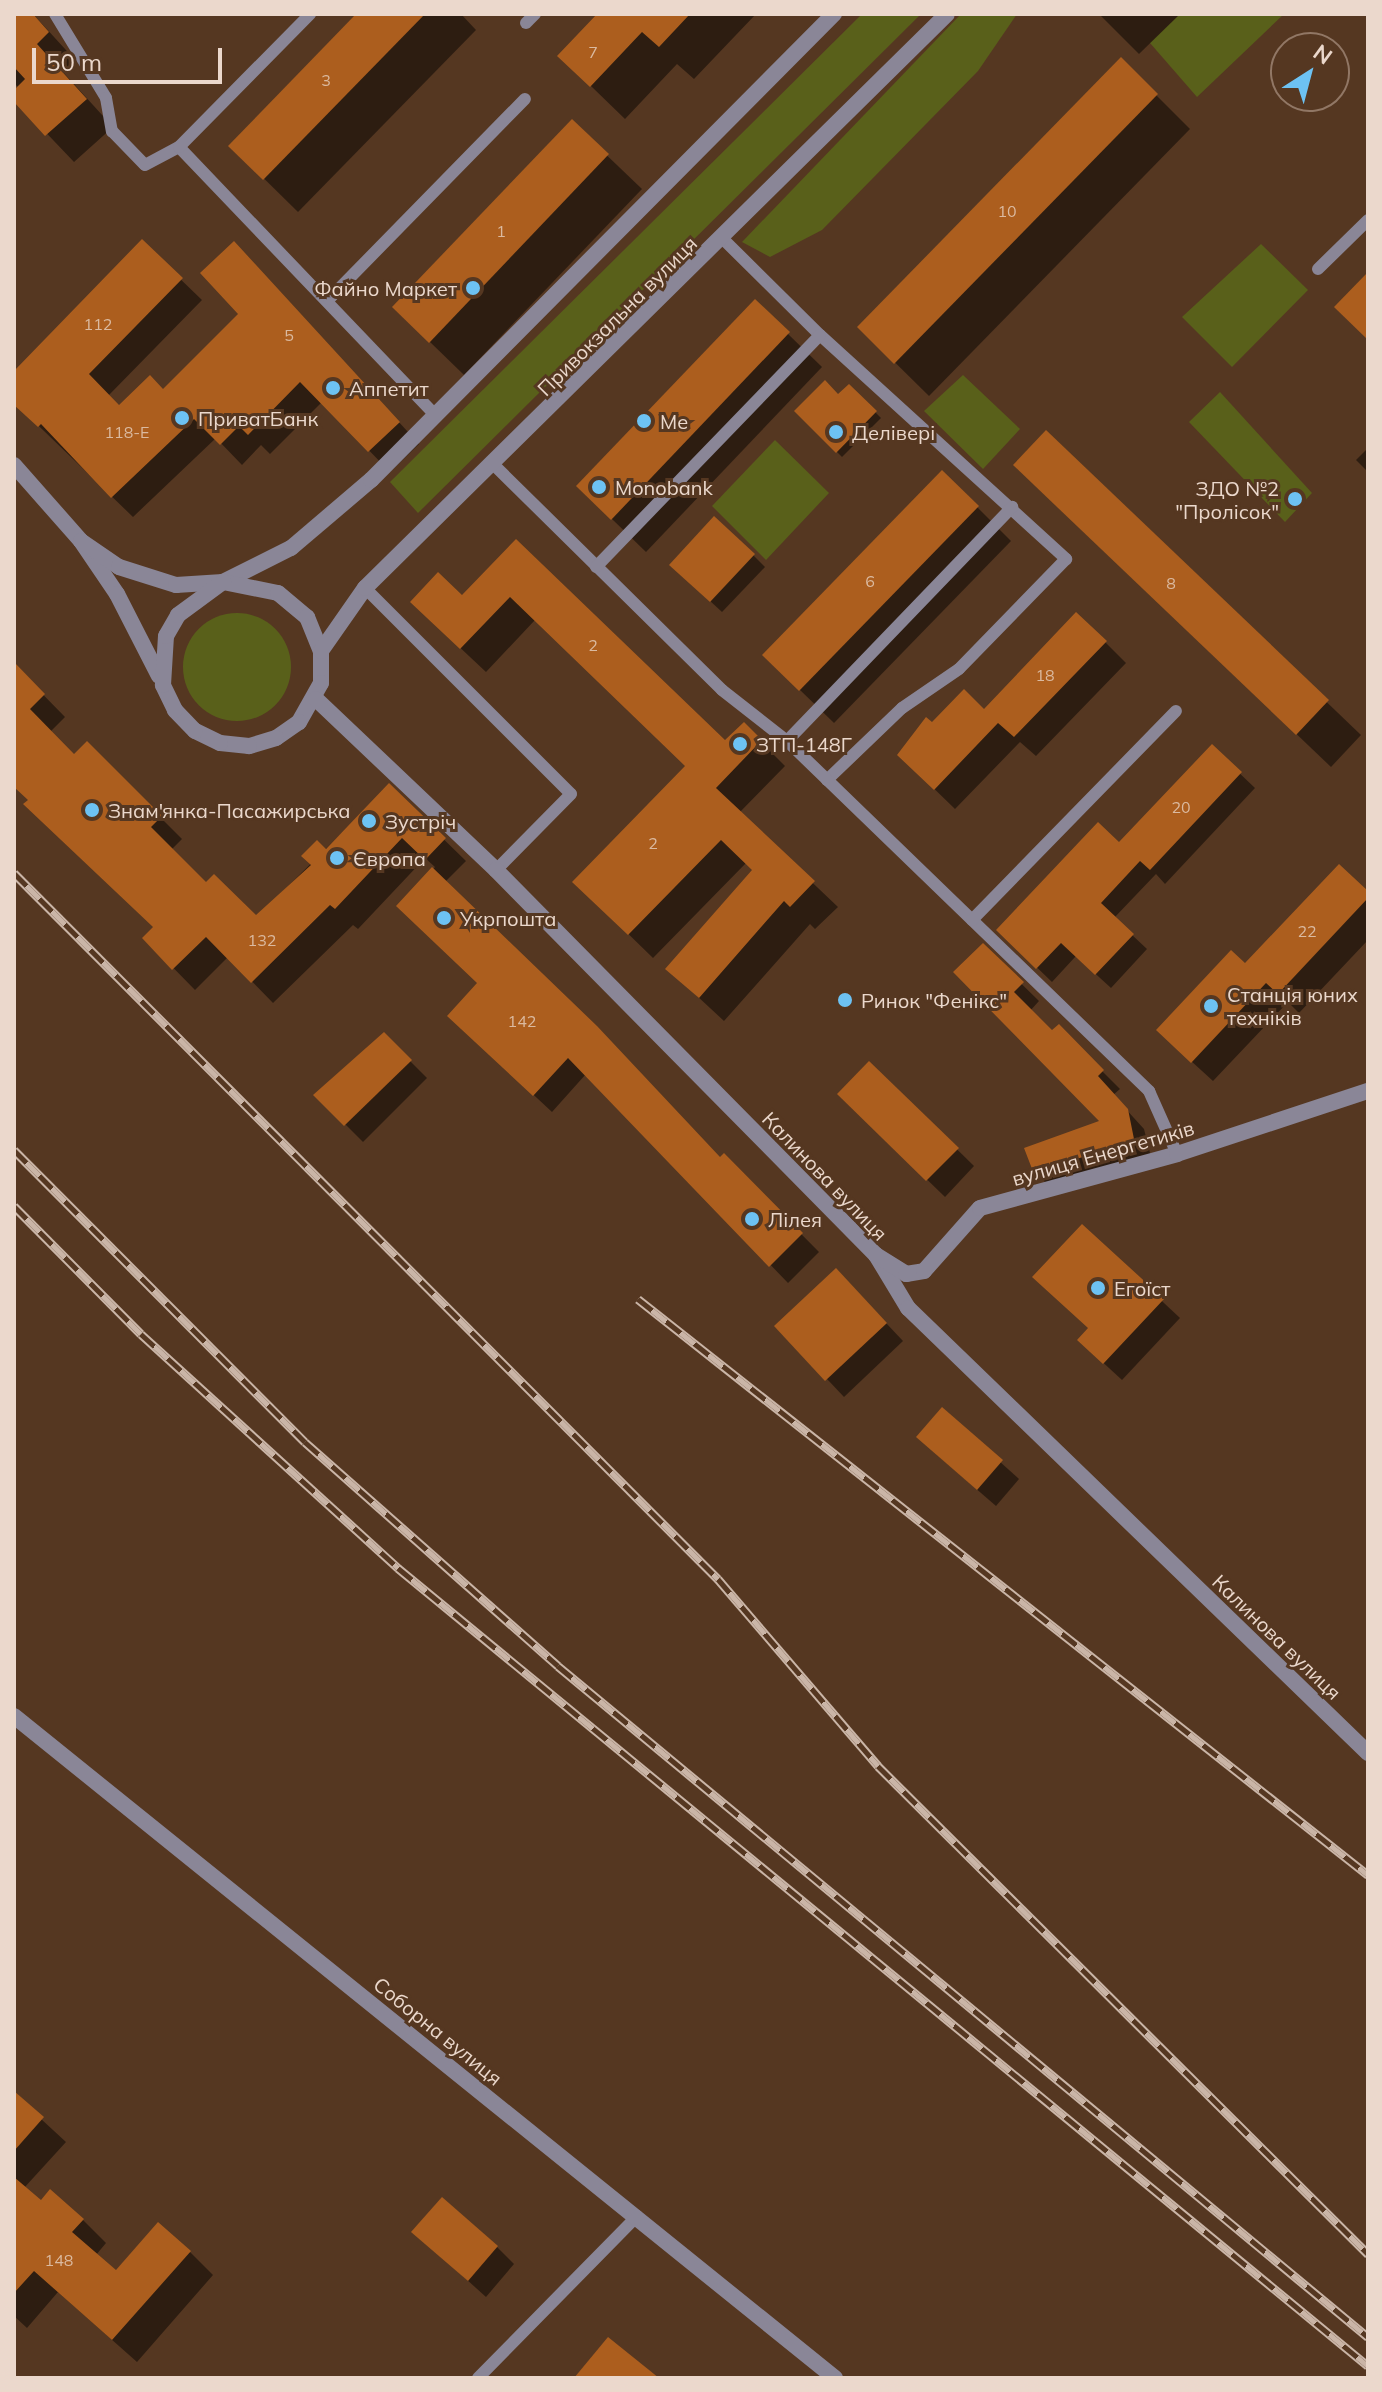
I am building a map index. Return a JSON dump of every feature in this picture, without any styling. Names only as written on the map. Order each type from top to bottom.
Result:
[{"type":"street","points":[[163,685],[164,648],[178,615],[223,582],[291,548],[333,516],[834,14]]},
{"type":"street","name":"Привокзальна вулиця","points":[[321,651],[365,588],[494,465],[947,14]]},
{"type":"street","points":[[14,465],[81,541],[141,636],[175,710],[195,731],[220,743],[249,746],[276,738],[299,722],[316,699],[321,651],[307,617],[278,593],[223,582],[176,585],[149,580],[119,567],[81,541]]},
{"type":"street","name":"Калинова вулиця","points":[[316,699],[496,870],[876,1255],[908,1308],[1368,1753]]},
{"type":"street","name":"вулиця Енергетиків","points":[[876,1255],[906,1274],[924,1271],[980,1208],[1177,1154],[1368,1091]]},
{"type":"street","name":"Соборна вулиця","points":[[14,1716],[835,2378]]},
{"type":"lane","points":[[55,14],[106,98],[112,131],[145,165],[179,147],[310,14]]},
{"type":"lane","points":[[329,299],[525,99]]},
{"type":"lane","points":[[179,147],[329,299],[435,415]]},
{"type":"lane","points":[[1318,269],[1368,220]]},
{"type":"lane","points":[[723,239],[820,335],[1066,559],[959,669],[902,708],[827,780]]},
{"type":"lane","points":[[596,567],[820,335]]},
{"type":"lane","points":[[494,465],[722,690],[787,741],[1149,1091],[1177,1154]]},
{"type":"lane","points":[[787,741],[1012,507]]},
{"type":"lane","points":[[365,588],[571,794],[496,870]]},
{"type":"lane","points":[[972,920],[1176,711]]},
{"type":"lane","points":[[478,2378],[637,2216]]},
{"type":"green space","points":[[862,14],[921,14],[418,513],[390,482]]},
{"type":"green space","points":[[961,14],[1017,14],[978,71],[822,230],[770,257],[742,242]]},
{"type":"green space","points":[[1180,14],[1284,14],[1197,97],[1150,43]]},
{"type":"green space","points":[[1261,244],[1308,290],[1232,367],[1182,317]]},
{"type":"green space","points":[[963,375],[1020,429],[983,469],[924,411]]},
{"type":"green space","points":[[1220,392],[1312,493],[1285,522],[1189,422]]},
{"type":"green space","points":[[775,440],[829,493],[766,560],[712,506]]},
{"type":"green space","points":[[237,613],[258,617],[275,629],[287,646],[291,667],[287,688],[275,705],[258,717],[237,721],[216,717],[199,705],[187,688],[183,667],[187,646],[199,629],[216,617]]},
{"type":"building","points":[[14,14],[33,14],[49,32],[37,44],[87,99],[45,136],[14,102],[14,90],[25,79],[14,67]]},
{"type":"building","points":[[356,14],[425,14],[263,180],[228,146]]},
{"type":"building","points":[[597,14],[690,14],[659,47],[642,32],[590,87],[557,56]]},
{"type":"building","points":[[1121,57],[1158,94],[894,364],[857,327]]},
{"type":"building","points":[[572,119],[609,154],[429,343],[392,307]]},
{"type":"building","points":[[142,239],[183,278],[89,374],[119,405],[150,375],[163,389],[238,314],[200,273],[234,241],[400,422],[368,452],[300,382],[248,435],[239,426],[220,445],[194,419],[111,498],[41,424],[38,427],[14,405],[14,371]]},
{"type":"building","points":[[1368,272],[1368,340],[1334,307]]},
{"type":"building","points":[[755,299],[790,332],[611,520],[576,486]]},
{"type":"building","name":"Делівері","points":[[825,380],[838,394],[849,384],[877,411],[836,453],[794,411]]},
{"type":"building","points":[[1046,430],[1329,700],[1296,735],[1013,465]]},
{"type":"building","points":[[942,470],[979,506],[799,691],[762,655]]},
{"type":"building","points":[[714,516],[755,554],[710,602],[669,565]]},
{"type":"building","points":[[516,539],[725,740],[744,722],[762,740],[716,788],[815,881],[790,907],[784,901],[699,998],[665,969],[752,870],[721,840],[628,935],[572,882],[685,766],[510,597],[460,649],[410,602],[438,572],[462,595]]},
{"type":"building","points":[[1076,612],[1107,641],[1014,737],[998,723],[934,790],[897,755],[926,717],[932,722],[964,689],[984,709]]},
{"type":"building","name":"Знам'янка-Пасажирська","points":[[14,662],[45,694],[30,709],[74,754],[87,741],[162,816],[151,827],[206,882],[214,874],[256,915],[311,865],[301,856],[317,840],[326,849],[389,783],[446,838],[425,860],[402,838],[335,909],[330,905],[251,983],[206,937],[172,970],[142,938],[153,927],[23,804],[28,800],[14,787]]},
{"type":"building","points":[[1212,744],[1242,772],[1150,870],[1140,861],[1101,903],[1134,934],[1095,975],[1061,943],[1036,969],[996,930],[1098,822],[1119,842]]},
{"type":"building","points":[[1339,864],[1368,891],[1368,898],[1278,994],[1266,983],[1191,1063],[1156,1030],[1231,950],[1245,963]]},
{"type":"building","points":[[432,867],[597,1026],[720,1157],[724,1153],[803,1233],[769,1267],[568,1058],[533,1096],[447,1016],[477,983],[396,906]]},
{"type":"building","points":[[983,943],[1024,982],[1014,992],[1052,1030],[1059,1024],[1104,1070],[1098,1076],[1128,1109],[1134,1139],[1034,1174],[1024,1148],[1099,1121],[953,972]]},
{"type":"building","points":[[384,1032],[412,1060],[344,1126],[313,1095]]},
{"type":"building","points":[[869,1061],[959,1148],[926,1181],[837,1094]]},
{"type":"building","name":"Егоїст","points":[[1082,1224],[1164,1299],[1103,1364],[1077,1340],[1088,1328],[1032,1277]]},
{"type":"building","points":[[836,1268],[887,1323],[825,1381],[774,1326]]},
{"type":"building","points":[[942,1407],[1003,1460],[977,1490],[916,1437]]},
{"type":"building","points":[[14,2091],[44,2117],[14,2151]]},
{"type":"building","points":[[14,2177],[41,2200],[50,2189],[84,2219],[72,2232],[116,2270],[158,2222],[191,2251],[112,2340],[34,2271],[14,2293]]},
{"type":"building","points":[[442,2197],[498,2246],[468,2281],[411,2232]]},
{"type":"building","points":[[608,2337],[659,2378],[574,2378]]},
{"type":"railway","points":[[14,873],[718,1579],[878,1766],[1368,2254]]},
{"type":"railway","points":[[14,1150],[305,1442],[558,1666],[1368,2337]]},
{"type":"railway","points":[[14,1206],[141,1334],[398,1568],[1368,2366]]},
{"type":"railway","points":[[638,1299],[1368,1875]]},
{"type":"place","name":"Файно Маркет","points":[[473,288]]},
{"type":"place","name":"Аппетит","points":[[333,388]]},
{"type":"place","name":"ПриватБанк","points":[[182,418]]},
{"type":"place","name":"Me","points":[[644,421]]},
{"type":"place","name":"Делівері","points":[[836,432]]},
{"type":"place","name":"Monobank","points":[[599,487]]},
{"type":"place","name":"ЗДО №2 \"Пролісок\"","points":[[1295,499]]},
{"type":"place","name":"ЗТП-148Г","points":[[740,744]]},
{"type":"place","name":"Знам'янка-Пасажирська","points":[[92,810]]},
{"type":"place","name":"Зустріч","points":[[369,821]]},
{"type":"place","name":"Європа","points":[[337,858]]},
{"type":"place","name":"Укрпошта","points":[[444,918]]},
{"type":"place","name":"Ринок \"Фенікс\"","points":[[845,1000]]},
{"type":"place","name":"Станція юних техніків","points":[[1211,1006]]},
{"type":"place","name":"Лілея","points":[[752,1219]]},
{"type":"place","name":"Егоїст","points":[[1098,1288]]}]
